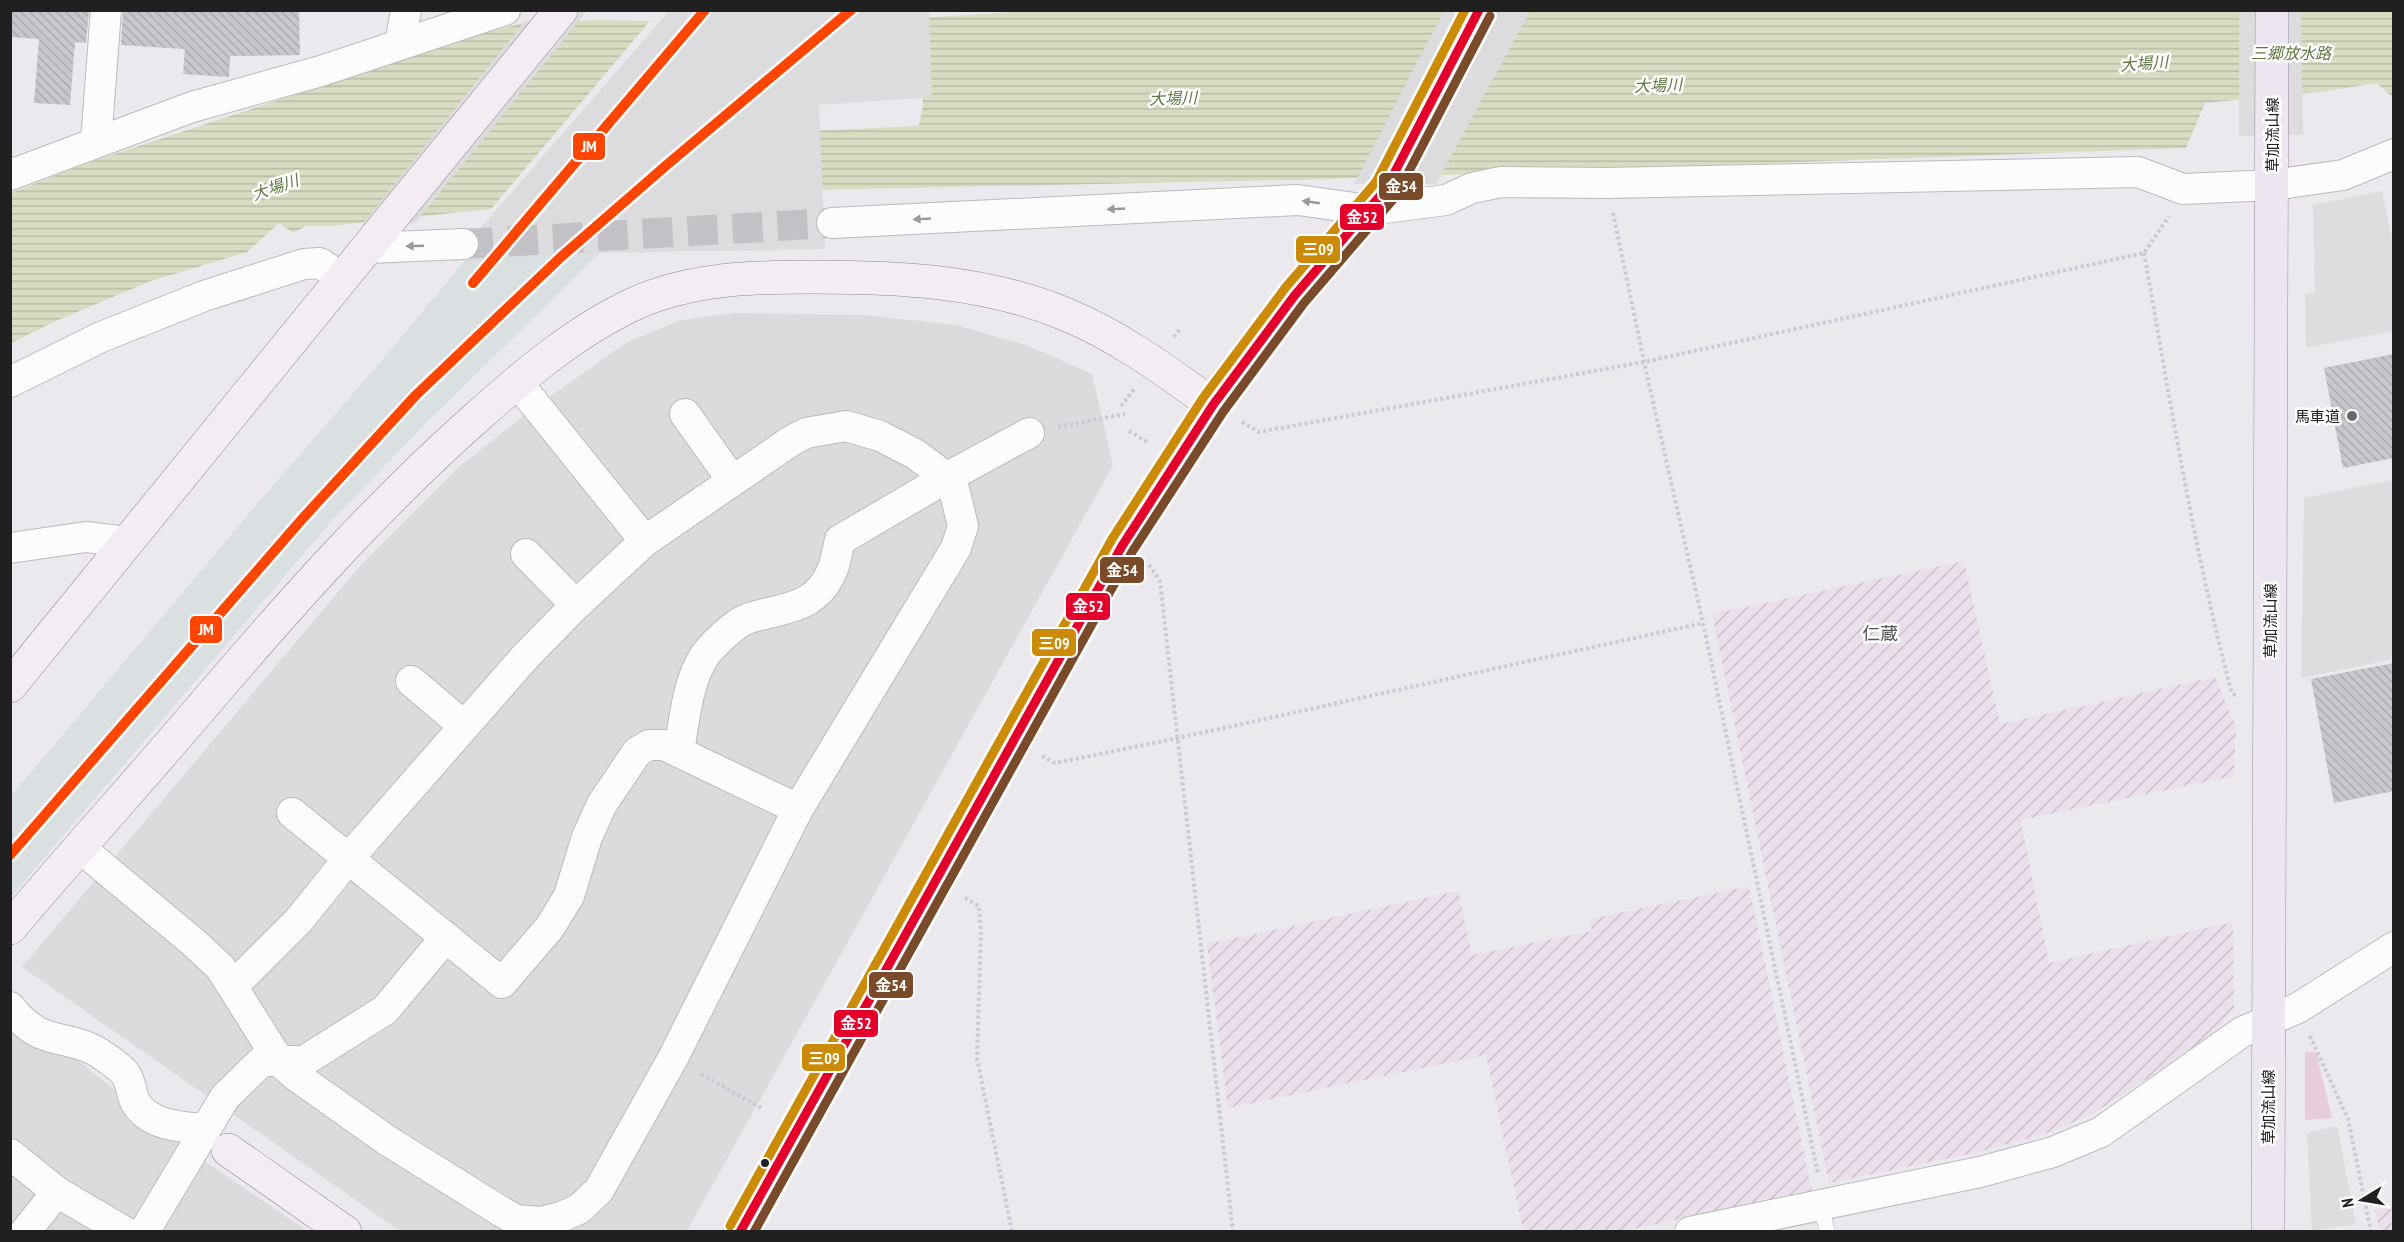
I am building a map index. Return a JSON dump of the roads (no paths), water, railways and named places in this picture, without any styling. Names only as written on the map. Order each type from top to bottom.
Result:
[{"type":"main road","name":"草加流山線","points":[[2268,1232],[2283,1014],[2269,731],[2272,10]]},
{"type":"street","points":[[96,142],[106,10]]},
{"type":"street","points":[[400,44],[406,10]]},
{"type":"street","points":[[10,175],[192,107],[321,71],[506,10]]},
{"type":"street","points":[[740,1232],[1122,546],[1213,405],[1295,295],[1378,199],[1479,10]]},
{"type":"street","points":[[10,686],[558,15]]},
{"type":"street","points":[[832,223],[1298,200],[1446,200],[1472,188],[1501,182],[1607,183],[2138,172],[2183,189],[2272,185],[2343,175],[2394,154]]},
{"type":"street","points":[[378,236],[463,244]]},
{"type":"street","points":[[10,381],[102,337],[204,296],[304,264],[320,262],[342,278]]},
{"type":"street","points":[[10,928],[304,588],[408,479],[517,382],[562,347],[636,304],[678,289],[727,279],[867,277],[924,280],[989,290],[1065,314],[1100,331],[1154,363],[1213,405]]},
{"type":"street","points":[[517,382],[645,541]]},
{"type":"street","points":[[685,414],[732,480]]},
{"type":"street","points":[[79,847],[194,942],[220,967],[279,1061],[296,1076],[388,1141],[516,1220],[541,1221],[561,1217],[579,1209],[599,1190],[673,1058],[798,809],[956,548],[963,526],[953,485],[915,454],[889,441],[846,426],[806,433],[732,480],[645,541],[576,605],[525,657],[464,726],[298,920],[233,986]]},
{"type":"street","points":[[679,752],[694,677],[703,658],[715,643],[746,619],[796,607],[817,591],[832,572],[840,540],[1029,433]]},
{"type":"street","points":[[10,548],[86,537],[127,542]]},
{"type":"street","points":[[526,554],[576,605]]},
{"type":"street","points":[[411,681],[464,726]]},
{"type":"street","points":[[292,813],[502,983],[550,927],[569,896],[587,837],[602,804],[637,752],[649,745],[664,745],[798,809]]},
{"type":"street","points":[[144,1232],[216,1140],[225,1097],[241,1079],[261,1061],[304,1061],[385,1010],[446,937]]},
{"type":"street","points":[[1690,1232],[1824,1213],[1980,1172],[2078,1143],[2101,1132],[2242,1032],[2283,1014],[2394,947]]},
{"type":"street","points":[[10,1007],[17,1017],[43,1035],[69,1040],[94,1050],[111,1062],[126,1075],[138,1106],[156,1120],[216,1140],[345,1232]]},
{"type":"street","points":[[10,1154],[57,1192],[126,1232]]},
{"type":"street","points":[[26,1232],[57,1192]]},
{"type":"water","points":[[1047,10],[2393,11],[2393,98],[2377,83],[2320,92],[2205,103],[2186,148],[1331,179],[811,190],[810,131],[919,126],[923,105],[919,18]]},
{"type":"water","name":"大場川","points":[[650,21],[491,209],[329,226],[306,226],[293,233],[279,223],[247,252],[151,281],[58,320],[11,343],[11,193],[90,162],[461,40],[522,23]]},
{"type":"tunnel","points":[[463,244],[832,223]]},
{"type":"place","name":"馬車道","points":[[2352,416]]},
{"type":"district","name":"仁蔵","points":[[1880,633]]},
{"type":"water label","name":"三郷放水路","points":[[2291,53]]}]
